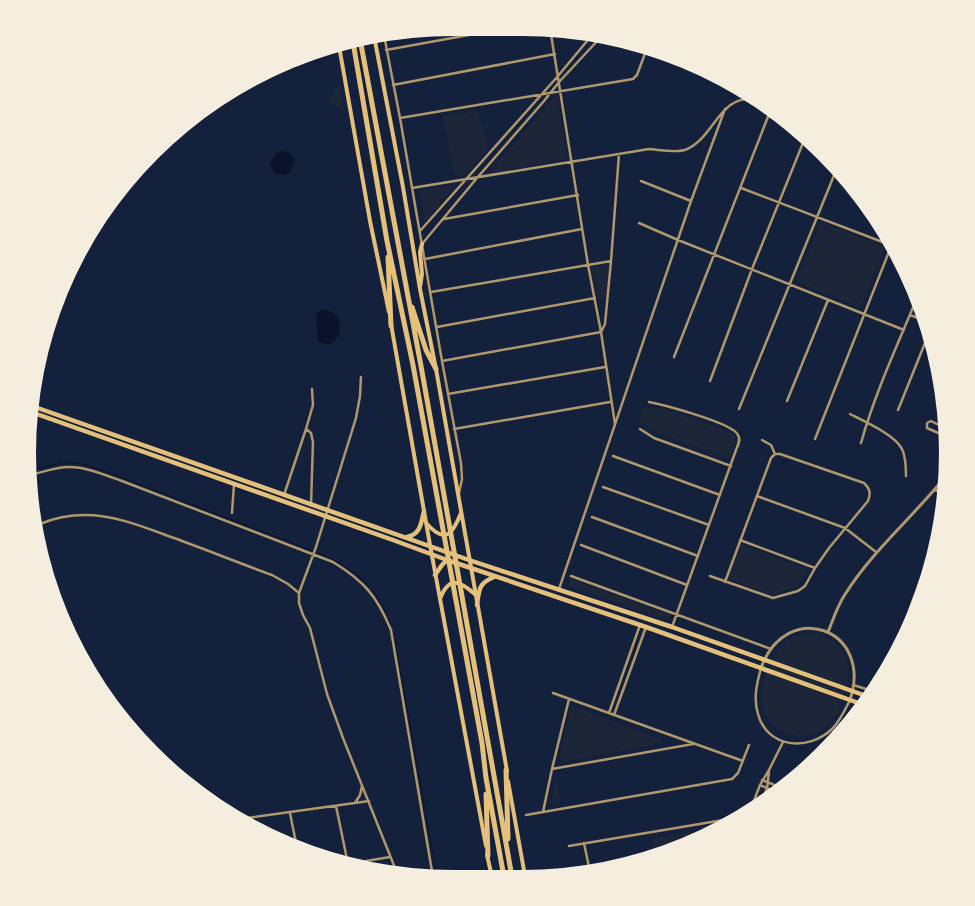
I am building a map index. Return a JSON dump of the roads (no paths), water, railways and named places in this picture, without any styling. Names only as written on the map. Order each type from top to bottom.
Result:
[{"type":"highway","points":[[361,46],[421,366],[511,870]]},
{"type":"highway","points":[[354,48],[387,241],[413,365],[482,743],[486,778],[503,870]]},
{"type":"highway","points":[[387,241],[391,326]]},
{"type":"highway","points":[[404,280],[426,350],[436,369]]},
{"type":"highway","points":[[506,770],[509,859]]},
{"type":"highway","points":[[486,778],[488,856]]},
{"type":"main road","points":[[375,43],[436,369],[525,870]]},
{"type":"main road","points":[[341,51],[370,221],[491,870]]},
{"type":"main road","points":[[420,289],[422,274],[420,252],[422,244]]},
{"type":"main road","points":[[39,408],[469,560],[672,627],[862,694]]},
{"type":"main road","points":[[38,415],[447,560],[646,627],[856,702]]},
{"type":"main road","points":[[406,537],[417,533],[421,526],[424,511]]},
{"type":"main road","points":[[426,522],[438,534],[446,535],[452,532],[461,513]]},
{"type":"main road","points":[[435,575],[447,560]]},
{"type":"main road","points":[[477,605],[481,586],[486,580],[495,576]]},
{"type":"main road","points":[[440,600],[445,587],[456,583],[466,586],[476,595]]},
{"type":"main road","points":[[545,594],[559,589]]},
{"type":"main road","points":[[559,589],[569,601]]},
{"type":"street","points":[[386,50],[463,36]]},
{"type":"street","points":[[552,37],[615,426]]},
{"type":"street","points":[[384,42],[400,118],[462,471],[458,497]]},
{"type":"street","points":[[420,231],[587,42]]},
{"type":"street","points":[[422,244],[559,82],[596,43]]},
{"type":"street","points":[[393,85],[555,54]]},
{"type":"street","points":[[400,118],[629,80],[637,75],[645,54]]},
{"type":"street","points":[[412,188],[649,149],[677,151],[685,149],[704,136],[726,109],[743,99]]},
{"type":"street","points":[[559,589],[691,201],[726,109]]},
{"type":"street","points":[[674,357],[769,117]]},
{"type":"street","points":[[710,381],[752,269],[802,145]]},
{"type":"street","points":[[601,332],[604,324],[611,261],[619,154]]},
{"type":"street","points":[[739,409],[834,177]]},
{"type":"street","points":[[641,181],[691,201]]},
{"type":"street","points":[[740,188],[880,241]]},
{"type":"street","points":[[442,219],[578,195]]},
{"type":"street","points":[[639,223],[904,330]]},
{"type":"street","points":[[425,259],[582,229]]},
{"type":"street","points":[[815,438],[888,255]]},
{"type":"street","points":[[431,292],[611,261]]},
{"type":"street","points":[[437,327],[595,298]]},
{"type":"street","points":[[786,401],[828,300]]},
{"type":"street","points":[[861,443],[867,422],[913,308]]},
{"type":"street","points":[[910,315],[916,317]]},
{"type":"street","points":[[442,361],[601,332]]},
{"type":"street","points":[[898,410],[925,344]]},
{"type":"street","points":[[448,394],[606,367]]},
{"type":"street","points":[[361,377],[356,418],[316,547],[299,593],[299,603],[310,628],[327,694],[394,865]]},
{"type":"street","points":[[282,501],[313,405],[312,389]]},
{"type":"street","points":[[454,429],[611,402]]},
{"type":"street","points":[[649,402],[732,428],[738,433],[739,442],[672,627]]},
{"type":"street","points":[[850,414],[892,437],[898,443],[903,450],[906,460],[906,476]]},
{"type":"street","points":[[938,424],[931,421],[926,426],[938,433]]},
{"type":"street","points":[[306,429],[311,433],[313,442],[310,511]]},
{"type":"street","points":[[640,429],[654,438],[731,466]]},
{"type":"street","points":[[762,440],[771,445],[775,454]]},
{"type":"street","points":[[710,576],[725,582],[773,598],[798,591],[805,586],[815,568],[868,501],[870,495],[869,488],[864,483],[780,454],[775,454],[771,458],[756,496],[725,582]]},
{"type":"street","points":[[613,456],[720,495]]},
{"type":"street","points":[[37,473],[67,467],[94,471],[314,553],[349,571],[364,584],[383,611],[391,630],[432,869]]},
{"type":"street","points":[[232,513],[235,477]]},
{"type":"street","points":[[603,487],[709,525]]},
{"type":"street","points":[[828,632],[843,598],[876,552],[937,487]]},
{"type":"street","points":[[756,496],[845,528],[876,552]]},
{"type":"street","points":[[42,523],[69,516],[84,515],[140,526],[272,575],[299,593]]},
{"type":"street","points":[[592,517],[698,556]]},
{"type":"street","points":[[740,540],[815,568]]},
{"type":"street","points":[[582,545],[687,585]]},
{"type":"street","points":[[571,576],[771,649]]},
{"type":"street","points":[[609,713],[640,625]]},
{"type":"street","points":[[614,715],[646,627]]},
{"type":"street","points":[[802,628],[820,629],[828,632],[837,637],[850,654],[853,664],[854,685],[852,700],[838,722],[825,735],[805,743],[783,742],[768,732],[758,714],[755,693],[764,660],[777,642],[786,635],[802,628]]},
{"type":"street","points":[[854,685],[866,689]]},
{"type":"street","points":[[616,692],[622,694]]},
{"type":"street","points":[[552,693],[743,761]]},
{"type":"street","points":[[543,812],[569,699]]},
{"type":"street","points":[[754,800],[760,784],[783,742]]},
{"type":"street","points":[[552,769],[694,744]]},
{"type":"street","points":[[526,815],[732,779],[738,773],[750,745]]},
{"type":"street","points":[[766,791],[769,782],[769,770]]},
{"type":"street","points":[[762,780],[775,785]]},
{"type":"street","points":[[760,784],[767,788]]},
{"type":"street","points":[[356,803],[362,785]]},
{"type":"street","points":[[252,818],[369,801]]},
{"type":"street","points":[[336,806],[346,856]]},
{"type":"street","points":[[290,813],[295,838]]},
{"type":"street","points":[[569,846],[717,821]]},
{"type":"street","points":[[584,844],[588,864]]},
{"type":"street","points":[[367,861],[390,857]]},
{"type":"waterway","points":[[37,469],[62,463],[78,463],[94,467],[321,554],[346,567],[374,592],[391,628]]},
{"type":"waterway","points":[[393,632],[436,869]]}]
